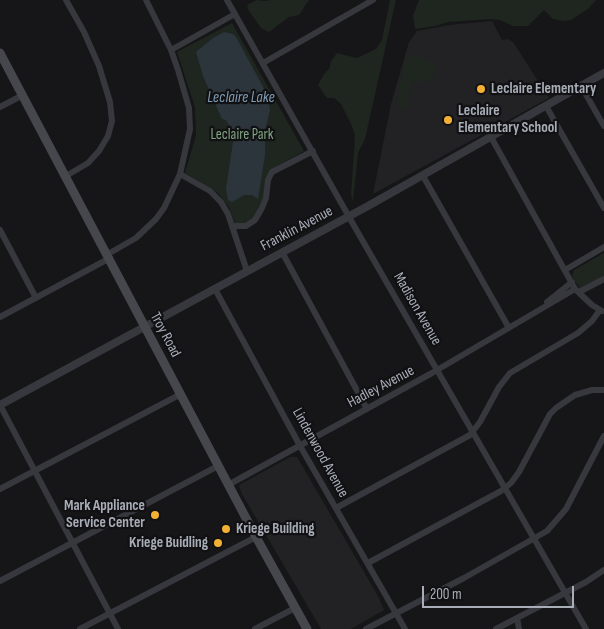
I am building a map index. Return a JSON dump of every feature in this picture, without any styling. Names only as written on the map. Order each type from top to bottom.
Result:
[{"type":"main road","name":"Troy Road","points":[[0,53],[109,256],[228,485],[307,629]]},
{"type":"street","points":[[66,0],[84,32],[99,66],[112,111],[110,129],[100,151],[88,163],[66,176]]},
{"type":"street","points":[[0,316],[36,298],[109,256],[136,238],[156,220],[168,202],[180,174],[190,129],[190,113],[187,97],[170,50],[146,0]]},
{"type":"street","name":"Madison Avenue","points":[[227,0],[586,629]]},
{"type":"street","points":[[263,63],[373,0]]},
{"type":"street","points":[[170,50],[236,14]]},
{"type":"street","name":"Franklin Avenue","points":[[0,405],[423,176],[604,73]]},
{"type":"street","points":[[581,86],[604,126]]},
{"type":"street","points":[[0,107],[23,95]]},
{"type":"street","points":[[546,106],[604,208]]},
{"type":"street","points":[[336,508],[470,435],[484,416],[499,387],[510,373],[578,333],[602,311],[575,288],[491,137]]},
{"type":"street","points":[[232,226],[246,226],[255,220],[262,208],[268,180],[272,172],[313,151]]},
{"type":"street","points":[[180,174],[216,196],[225,207],[247,271]]},
{"type":"street","points":[[423,176],[508,328]]},
{"type":"street","points":[[0,230],[36,298]]},
{"type":"street","points":[[565,270],[604,247]]},
{"type":"street","points":[[282,252],[367,408]]},
{"type":"street","name":"Hadley Avenue","points":[[228,485],[438,370],[575,288],[604,279]]},
{"type":"street","name":"Lindenwood Avenue","points":[[215,289],[405,629]]},
{"type":"street","points":[[368,563],[505,488],[519,472],[550,414],[556,408],[569,398],[583,392],[604,390]]},
{"type":"street","points":[[0,489],[181,394]]},
{"type":"street","points":[[0,405],[118,629]]},
{"type":"street","points":[[366,629],[534,539],[551,528],[566,509],[604,436]]},
{"type":"street","points":[[0,581],[218,466]]},
{"type":"street","points":[[80,629],[256,537]]},
{"type":"street","points":[[496,629],[604,570]]},
{"type":"street","points":[[255,629],[295,608]]},
{"type":"street","points":[[517,618],[519,629]]},
{"type":"shaded area","name":"Leclaire Elementary School","points":[[492,21],[502,40],[508,39],[513,42],[549,98],[373,194],[391,104],[409,42],[417,31],[449,25]]},
{"type":"shaded area","points":[[290,457],[297,457],[378,596],[384,610],[351,629],[321,629],[242,494],[239,485]]},
{"type":"green space","points":[[257,0],[309,0],[299,15],[289,17],[269,32],[261,28],[249,11],[247,5]]},
{"type":"green space","points":[[390,0],[396,0],[365,139],[358,153],[353,201],[351,195],[355,136],[352,126],[341,104],[334,98],[327,98],[318,85],[337,53],[357,58],[376,49],[382,40]]},
{"type":"green space","points":[[419,0],[596,0],[588,9],[571,20],[553,19],[544,10],[528,26],[513,26],[500,20],[490,19],[448,22],[415,29],[413,16]]},
{"type":"green space","name":"Leclaire Park","points":[[232,23],[304,151],[275,167],[269,175],[261,207],[252,221],[240,225],[235,223],[229,207],[218,193],[185,173],[196,135],[195,107],[177,52]]},
{"type":"green space","points":[[411,56],[418,56],[424,60],[436,62],[435,75],[425,82],[415,82],[409,88],[408,109],[404,111],[398,104],[398,93],[405,61]]},
{"type":"green space","points":[[604,253],[604,277],[580,289],[572,276],[574,270]]},
{"type":"water","name":"Leclaire Lake","points":[[224,32],[233,34],[236,37],[267,94],[270,110],[265,131],[265,155],[258,199],[252,195],[244,195],[232,202],[228,200],[226,189],[233,142],[231,128],[226,120],[222,119],[203,76],[196,52],[213,38]]},
{"type":"place","name":"Leclaire Elementary","points":[[481,89]]},
{"type":"place","name":"Leclaire Elementary School","points":[[448,120]]},
{"type":"place","name":"Mark Appliance Service Center","points":[[155,515]]},
{"type":"place","name":"Kriege Building","points":[[226,529]]},
{"type":"place","name":"Kriege Buidling","points":[[218,543]]}]
